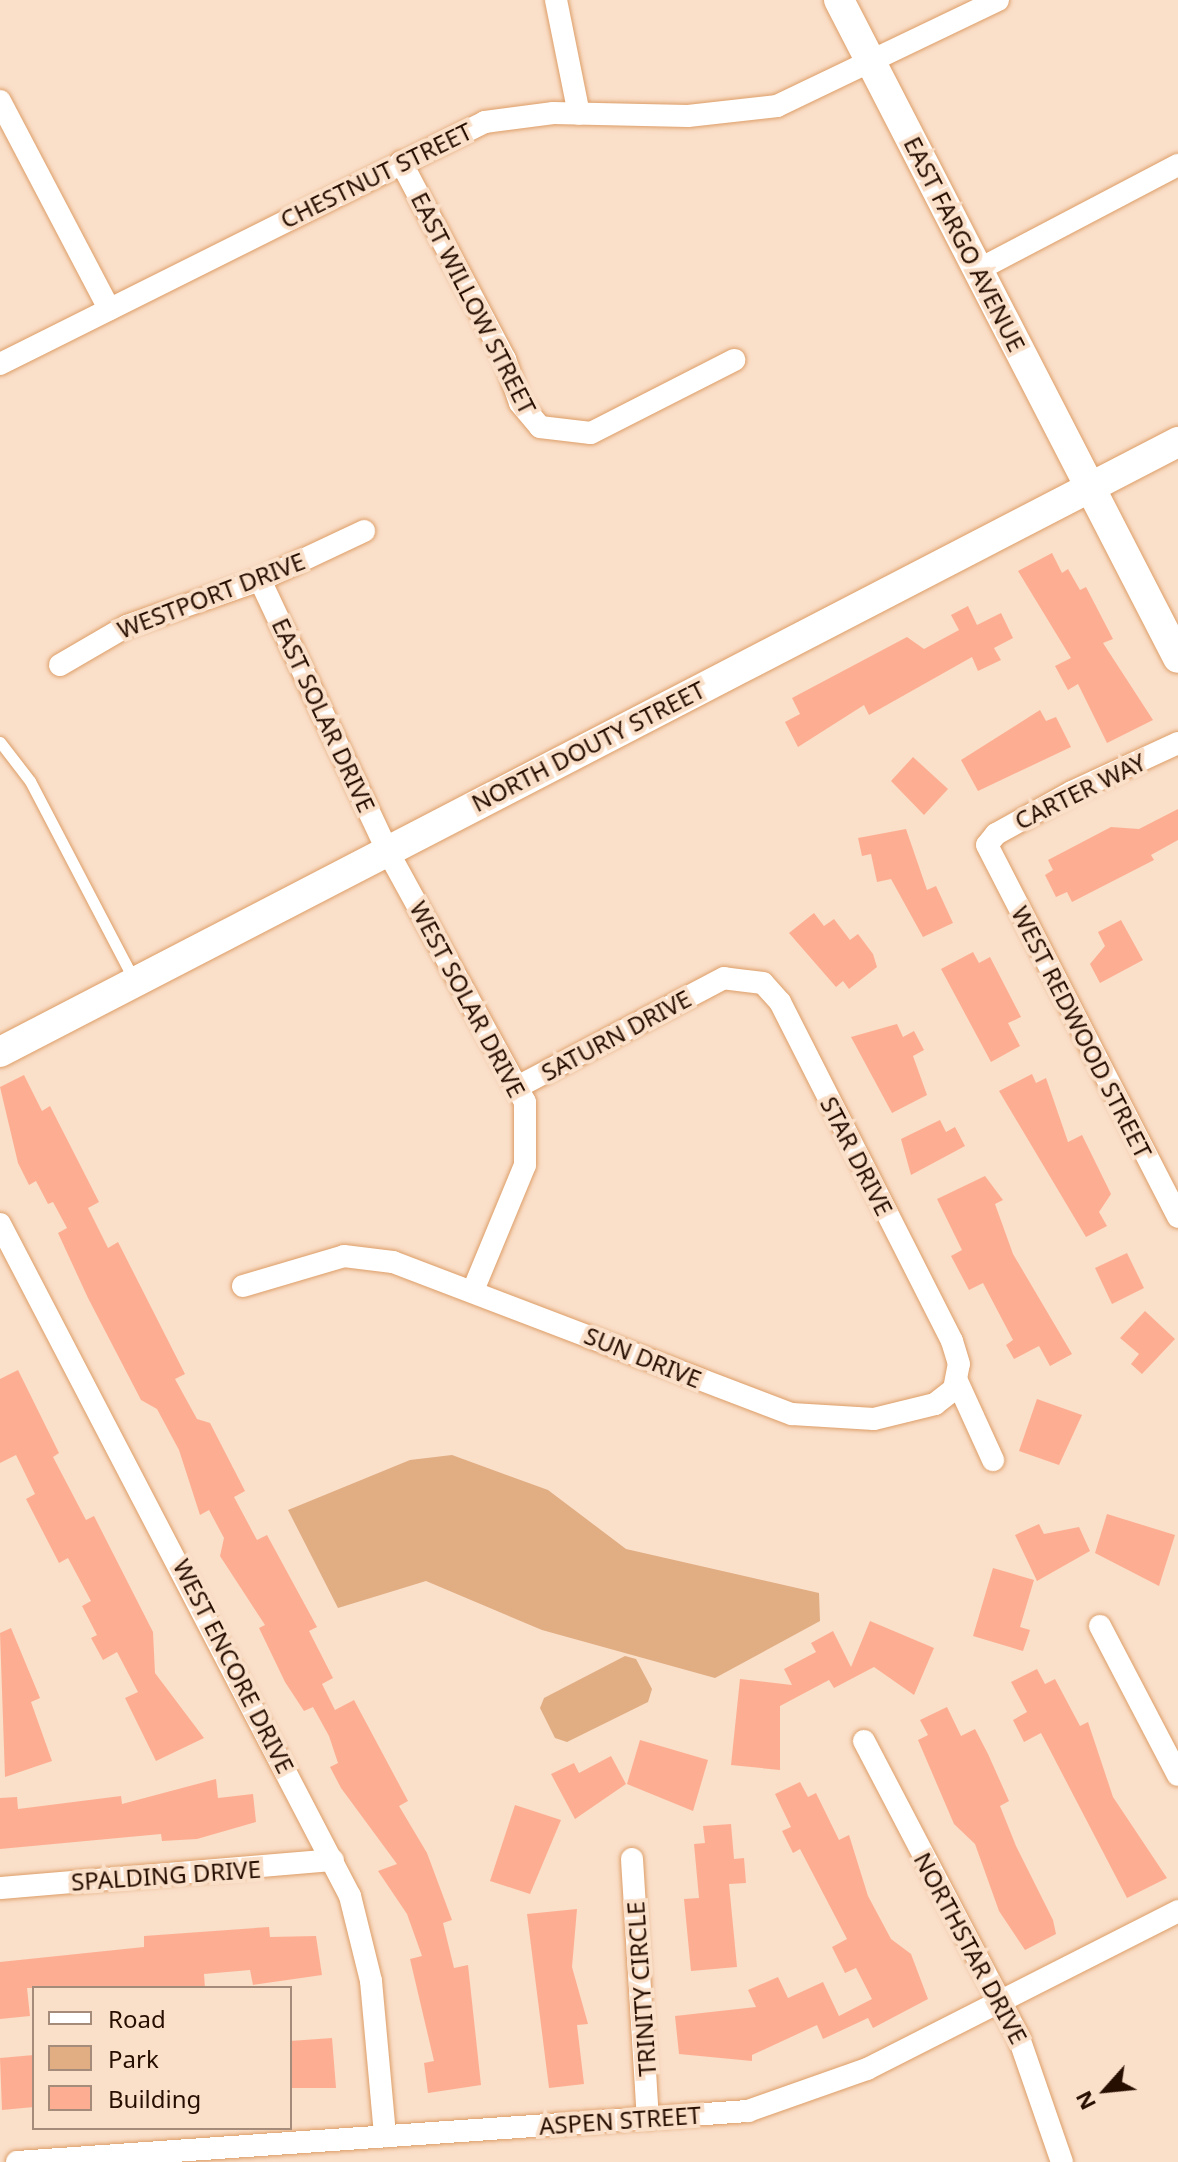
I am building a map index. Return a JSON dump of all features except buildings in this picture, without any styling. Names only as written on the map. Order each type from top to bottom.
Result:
[{"type":"street","points":[[556,0],[579,114]]},
{"type":"street","name":"EAST FARGO AVENUE","points":[[839,0],[1178,658]]},
{"type":"street","name":"CHESTNUT STREET","points":[[0,364],[485,122],[579,114],[688,116],[777,106],[998,0]]},
{"type":"street","points":[[0,101],[109,309]]},
{"type":"street","name":"EAST WILLOW STREET","points":[[401,162],[505,359],[520,403],[557,434],[591,433],[734,360]]},
{"type":"street","points":[[978,270],[1178,165]]},
{"type":"street","name":"NORTH DOUTY STREET","points":[[0,1052],[1178,442]]},
{"type":"street","name":"WESTPORT DRIVE","points":[[60,665],[127,626],[260,580],[364,531]]},
{"type":"street","name":"EAST SOLAR DRIVE","points":[[260,580],[387,850]]},
{"type":"street","name":"CARTER WAY","points":[[987,845],[1072,792],[1178,743]]},
{"type":"street","name":"WEST REDWOOD STREET","points":[[987,845],[1178,1217]]},
{"type":"street","name":"WEST SOLAR DRIVE","points":[[387,850],[519,1086],[527,1117],[525,1165],[474,1288]]},
{"type":"street","name":"STAR DRIVE","points":[[714,983],[747,976],[775,993],[952,1341],[957,1381]]},
{"type":"street","name":"SATURN DRIVE","points":[[519,1086],[714,983]]},
{"type":"street","name":"WEST ENCORE DRIVE","points":[[0,1224],[333,1860],[357,1916],[371,1981],[385,2136]]},
{"type":"street","name":"SUN DRIVE","points":[[243,1286],[344,1256],[393,1262],[474,1288],[792,1414],[874,1419],[935,1404],[957,1381]]},
{"type":"street","points":[[957,1381],[993,1460]]},
{"type":"street","points":[[1100,1626],[1178,1775]]},
{"type":"street","name":"NORTHSTAR DRIVE","points":[[864,1741],[1035,2074],[1062,2162]]},
{"type":"street","name":"TRINITY CIRCLE","points":[[632,1859],[648,2119]]},
{"type":"street","name":"SPALDING DRIVE","points":[[0,1888],[333,1860]]},
{"type":"street","name":"ASPEN STREET","points":[[17,2162],[98,2160],[748,2111],[796,2097],[1000,2003],[1178,1911]]},
{"type":"lane","points":[[0,742],[30,781],[135,983]]},
{"type":"green space","points":[[452,1455],[548,1490],[626,1549],[819,1593],[820,1621],[715,1678],[542,1630],[426,1581],[338,1608],[288,1510],[410,1460]]},
{"type":"green space","points":[[625,1656],[636,1659],[652,1689],[648,1702],[567,1742],[555,1738],[540,1708],[544,1698]]}]
